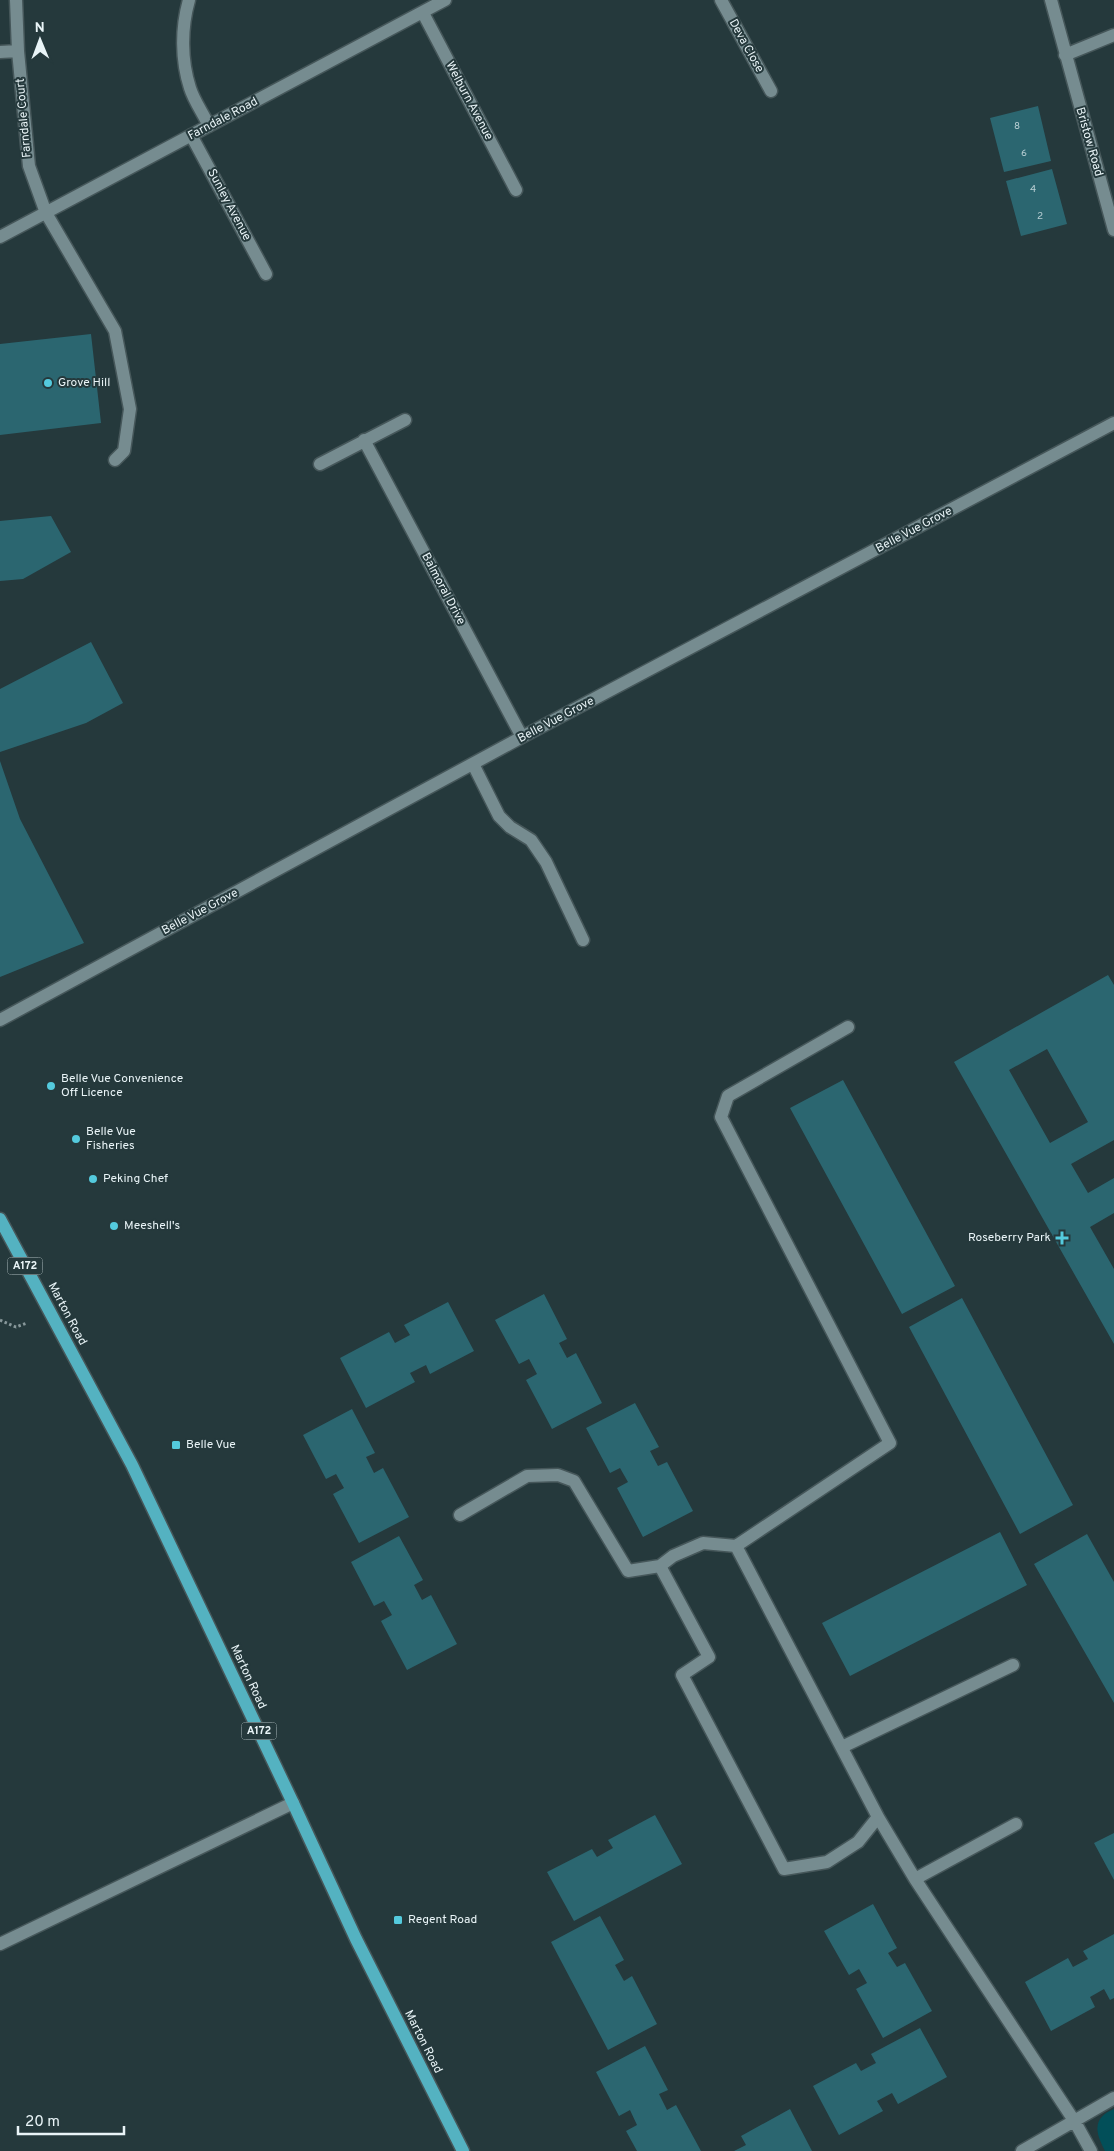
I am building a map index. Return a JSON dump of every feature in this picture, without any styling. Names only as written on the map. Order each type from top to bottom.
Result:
[{"type":"main road","name":"Marton Road","points":[[0,1219],[132,1465],[356,1940],[463,2151]]},
{"type":"street","name":"Farndale Court","points":[[16,0],[18,51],[29,166],[46,213],[115,331],[130,409],[124,451],[115,460]]},
{"type":"street","points":[[189,0],[184,15],[184,63],[190,89],[209,126]]},
{"type":"street","name":"Farndale Road","points":[[0,237],[445,0]]},
{"type":"street","name":"Deva Close","points":[[721,0],[771,92]]},
{"type":"street","name":"Bristow Road","points":[[1051,0],[1114,230]]},
{"type":"street","name":"Welburn Avenue","points":[[423,13],[516,190]]},
{"type":"street","points":[[1065,55],[1114,36]]},
{"type":"street","points":[[0,52],[18,51]]},
{"type":"street","name":"Sunley Avenue","points":[[191,135],[266,274]]},
{"type":"street","points":[[320,464],[405,420]]},
{"type":"street","name":"Belle Vue Grove","points":[[0,1020],[473,764],[1114,423]]},
{"type":"street","name":"Balmoral Drive","points":[[364,440],[522,738]]},
{"type":"street","points":[[473,764],[499,816],[510,827],[531,840],[546,862],[583,940]]},
{"type":"street","points":[[460,1515],[527,1476],[558,1475],[574,1481],[628,1571],[660,1566],[673,1556],[703,1543],[736,1546],[890,1443],[721,1118],[728,1096],[848,1027]]},
{"type":"street","points":[[736,1546],[878,1817],[915,1879],[1075,2122],[1091,2151]]},
{"type":"street","points":[[660,1566],[709,1657],[682,1675],[784,1869],[827,1862],[858,1842],[878,1817]]},
{"type":"street","points":[[842,1747],[1013,1665]]},
{"type":"street","points":[[0,1944],[293,1803]]},
{"type":"street","points":[[915,1879],[1016,1824]]},
{"type":"street","points":[[1022,2151],[1114,2098]]},
{"type":"shaded area","points":[[1114,2109],[1114,2151],[1105,2151],[1099,2138],[1099,2121]]},
{"type":"building","points":[[1038,106],[1051,161],[1004,172],[990,118]]},
{"type":"building","points":[[1052,169],[1067,224],[1021,236],[1006,181]]},
{"type":"building","name":"Grove Hill","points":[[91,334],[101,423],[0,435],[0,344]]},
{"type":"building","points":[[51,516],[71,552],[23,579],[0,581],[0,521]]},
{"type":"building","points":[[91,642],[123,703],[86,723],[0,752],[0,689]]},
{"type":"building","points":[[0,761],[20,819],[84,943],[0,977]]},
{"type":"building","points":[[1108,975],[1114,985],[1114,1140],[1071,1164],[1088,1193],[1114,1178],[1114,1213],[1090,1227],[1114,1269],[1114,1344],[954,1062]],"holes":[[[1047,1049],[1088,1122],[1050,1143],[1009,1070]]]},
{"type":"building","points":[[843,1080],[955,1286],[902,1314],[790,1108]]},
{"type":"building","points":[[544,1294],[567,1339],[559,1343],[567,1358],[576,1353],[602,1403],[552,1429],[526,1380],[537,1374],[529,1359],[519,1364],[495,1320]]},
{"type":"building","points":[[962,1298],[1073,1505],[1020,1534],[909,1327]]},
{"type":"building","points":[[448,1302],[474,1351],[430,1374],[426,1365],[410,1373],[415,1382],[366,1408],[340,1358],[389,1332],[395,1343],[410,1335],[404,1325]]},
{"type":"building","points":[[635,1403],[659,1447],[650,1451],[658,1466],[667,1462],[693,1511],[643,1537],[617,1488],[628,1482],[620,1468],[610,1473],[586,1428]]},
{"type":"building","points":[[352,1409],[375,1453],[366,1457],[374,1473],[383,1468],[409,1517],[359,1543],[333,1494],[344,1488],[336,1474],[326,1479],[303,1435]]},
{"type":"building","points":[[1000,1532],[1027,1585],[850,1676],[822,1623]]},
{"type":"building","points":[[1087,1534],[1114,1582],[1114,1703],[1034,1564]]},
{"type":"building","points":[[399,1536],[423,1580],[414,1585],[422,1600],[431,1595],[457,1644],[407,1670],[381,1621],[392,1615],[384,1601],[374,1606],[351,1562]]},
{"type":"building","points":[[655,1815],[682,1864],[574,1921],[547,1872],[592,1849],[597,1857],[613,1848],[608,1840]]},
{"type":"building","points":[[1114,1833],[1114,1880],[1094,1843]]},
{"type":"building","points":[[873,1904],[897,1948],[888,1953],[897,1967],[905,1963],[932,2011],[883,2038],[856,1989],[867,1983],[859,1969],[849,1975],[824,1931]]},
{"type":"building","points":[[600,1916],[624,1960],[615,1965],[624,1981],[632,1976],[657,2024],[608,2050],[551,1942]]},
{"type":"building","points":[[1114,1934],[1114,1998],[1110,2000],[1104,1989],[1090,1997],[1095,2007],[1051,2031],[1025,1982],[1068,1958],[1073,1967],[1088,1959],[1083,1951]]},
{"type":"building","points":[[920,2028],[947,2077],[898,2104],[892,2093],[877,2101],[883,2111],[839,2135],[813,2086],[856,2063],[861,2071],[876,2063],[871,2054]]},
{"type":"building","points":[[645,2046],[668,2090],[659,2094],[667,2110],[676,2105],[701,2151],[637,2151],[626,2131],[637,2125],[630,2110],[619,2116],[596,2072]]},
{"type":"building","points":[[790,2109],[812,2151],[734,2151],[746,2145],[741,2136]]},
{"type":"place","name":"Grove Hill","points":[[48,383]]},
{"type":"place","name":"Belle Vue Convenience Off Licence","points":[[51,1086]]},
{"type":"place","name":"Belle Vue Fisheries","points":[[76,1139]]},
{"type":"place","name":"Peking Chef","points":[[93,1179]]},
{"type":"place","name":"Meeshell's","points":[[114,1226]]},
{"type":"place","name":"Roseberry Park","points":[[1062,1238]]},
{"type":"place","name":"Belle Vue","points":[[176,1445]]},
{"type":"place","name":"Regent Road","points":[[398,1920]]}]
